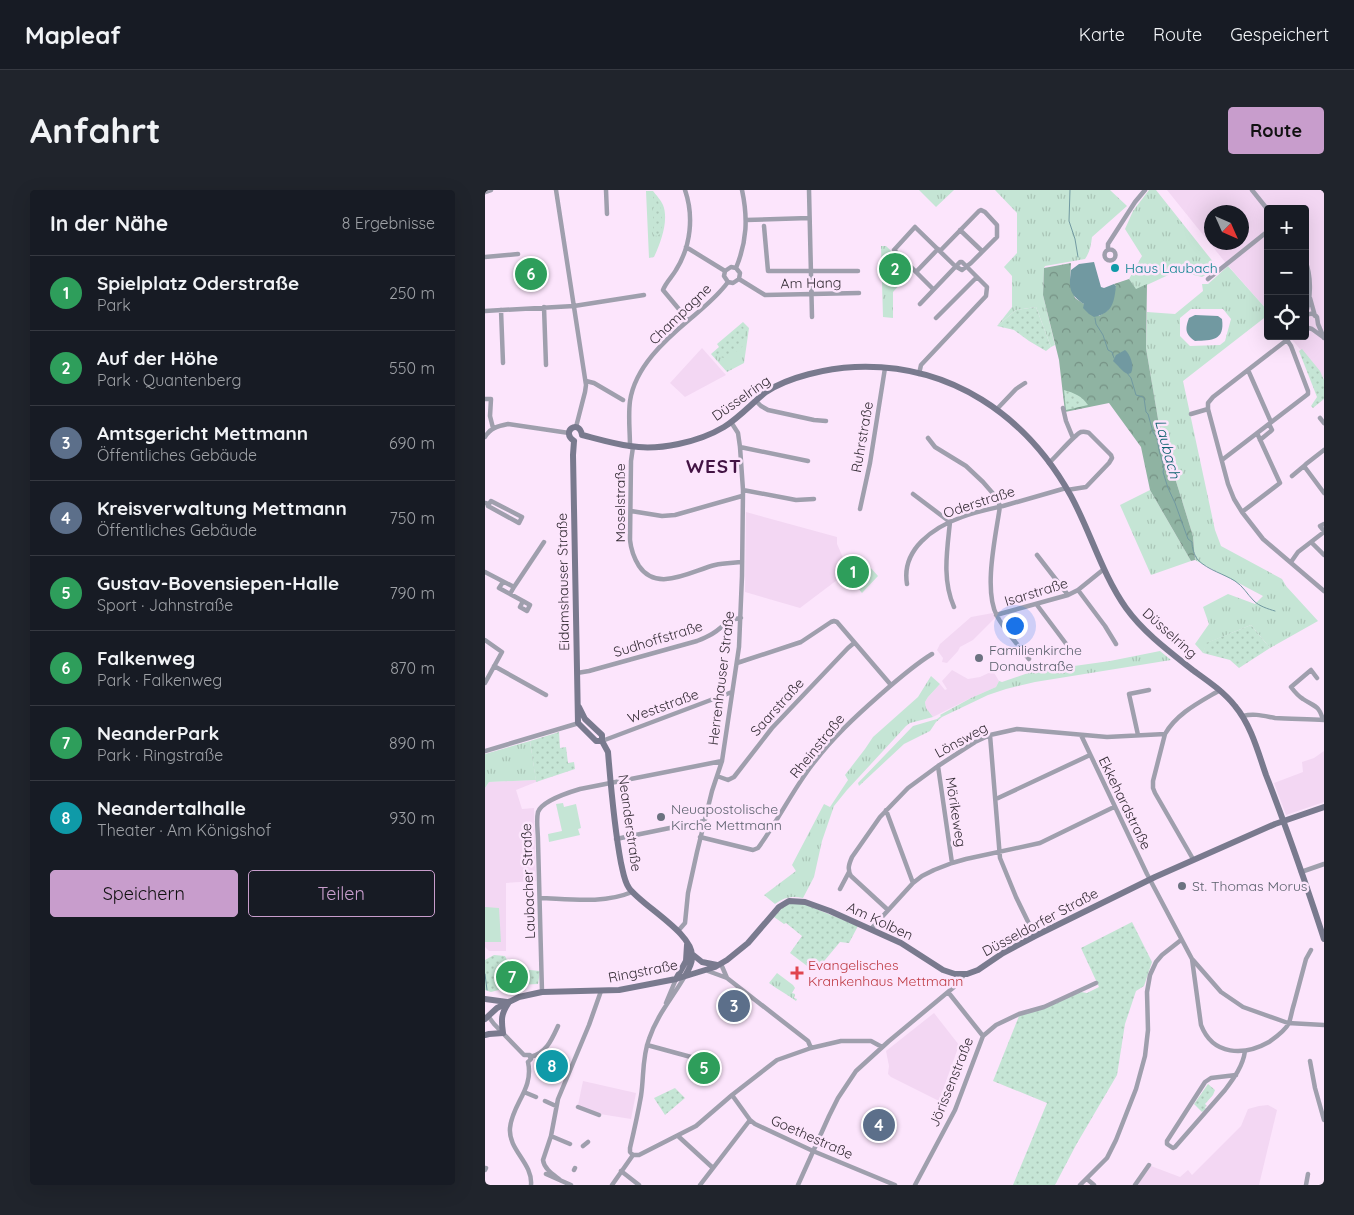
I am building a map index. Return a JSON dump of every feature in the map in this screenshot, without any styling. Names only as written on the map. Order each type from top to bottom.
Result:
[{"type":"street","points":[[485,192],[491,190]]},
{"type":"street","points":[[556,190],[585,382],[585,392],[576,427],[571,429],[569,433]]},
{"type":"street","points":[[606,190],[607,214]]},
{"type":"street","points":[[685,190],[691,222],[686,247],[676,271],[663,290],[688,320]]},
{"type":"street","points":[[736,268],[744,246],[746,220],[742,190]]},
{"type":"street","points":[[809,190],[812,317]]},
{"type":"street","points":[[1108,250],[1108,244],[1145,190]]},
{"type":"street","points":[[1252,190],[1264,205]]},
{"type":"street","points":[[916,272],[981,210],[997,225],[997,236],[967,266]]},
{"type":"street","points":[[746,220],[809,218]]},
{"type":"street","name":"Am Hang","points":[[764,226],[768,271],[858,271]]},
{"type":"street","points":[[933,289],[894,250],[915,227],[955,266]]},
{"type":"street","points":[[960,230],[982,251]]},
{"type":"street","points":[[1208,279],[1264,234]]},
{"type":"street","points":[[686,247],[725,271]]},
{"type":"street","points":[[485,257],[518,254]]},
{"type":"street","points":[[919,374],[921,365],[987,296],[987,287],[961,262],[920,304]]},
{"type":"street","points":[[731,267],[736,268],[740,273],[739,279],[733,283],[728,282],[724,276],[725,271],[731,267]]},
{"type":"street","points":[[1309,271],[1310,298],[1324,338]]},
{"type":"street","points":[[936,318],[977,277]]},
{"type":"street","name":"Am Hang","points":[[739,279],[765,295],[859,293]]},
{"type":"street","name":"Champagne","points":[[632,447],[629,403],[635,381],[669,338],[719,293],[728,282]]},
{"type":"street","points":[[485,311],[574,306],[644,295]]},
{"type":"street","points":[[544,307],[546,365]]},
{"type":"street","points":[[501,310],[503,363]]},
{"type":"street","points":[[1309,314],[1315,316]]},
{"type":"street","points":[[1309,329],[1318,324]]},
{"type":"street","points":[[1309,330],[1324,338]]},
{"type":"street","points":[[1222,460],[1307,394],[1308,391],[1287,340],[1210,400],[1208,409],[1228,484],[1242,512],[1274,550],[1291,562],[1324,591]]},
{"type":"street","name":"Düsselring","points":[[582,435],[632,447],[655,447],[689,441],[713,433],[731,422],[772,389],[806,376],[847,368],[885,368],[919,374],[958,387],[981,398],[1016,424],[1049,463],[1067,489],[1104,569],[1129,612],[1148,634],[1230,699],[1243,716],[1284,820],[1322,927],[1324,939]]},
{"type":"street","name":"Ruhrstraße","points":[[860,510],[870,464],[885,368]]},
{"type":"street","points":[[1248,370],[1272,430],[1260,440]]},
{"type":"street","points":[[585,382],[594,383],[623,400]]},
{"type":"street","points":[[997,409],[1016,389],[1025,383]]},
{"type":"street","points":[[485,399],[491,399],[487,411],[493,428]]},
{"type":"street","points":[[756,401],[768,410],[827,421]]},
{"type":"street","points":[[1063,408],[1073,438]]},
{"type":"street","points":[[1191,414],[1208,409]]},
{"type":"street","points":[[1320,418],[1324,423]]},
{"type":"street","name":"Herrenhauser Straße","points":[[678,931],[685,923],[689,893],[704,821],[722,761],[737,663],[741,618],[743,490],[738,433],[731,422]]},
{"type":"street","points":[[485,437],[493,428],[508,424],[569,433]]},
{"type":"street","points":[[569,433],[570,438],[574,441],[578,440],[582,435],[581,430],[576,427]]},
{"type":"street","points":[[1049,463],[1080,432],[1089,433],[1111,455],[1112,458],[1109,463],[1086,487],[1067,489]]},
{"type":"street","points":[[1242,512],[1280,483],[1257,433]]},
{"type":"street","points":[[928,438],[935,447],[966,466],[996,497],[1000,506],[990,592],[996,615],[1029,659]]},
{"type":"street","name":"Eidamshauser Straße","points":[[574,441],[578,724]]},
{"type":"street","name":"Moselstraße","points":[[632,447],[630,540],[632,553],[643,571],[660,580],[668,580],[714,566],[742,562]]},
{"type":"street","points":[[740,447],[808,461]]},
{"type":"street","points":[[1292,476],[1324,450]]},
{"type":"street","points":[[1304,466],[1324,493]]},
{"type":"street","name":"Oderstraße","points":[[907,584],[907,564],[911,555],[922,540],[939,527],[963,516],[1067,489]]},
{"type":"street","points":[[743,490],[796,500],[814,499]]},
{"type":"street","points":[[913,494],[950,522],[946,569],[948,588],[954,607]]},
{"type":"street","points":[[631,511],[662,516],[675,515],[742,496]]},
{"type":"street","points":[[491,501],[522,517],[519,523],[487,506],[487,504],[491,501]]},
{"type":"street","points":[[1291,562],[1298,552],[1324,532],[1321,526],[1324,524]]},
{"type":"street","points":[[510,594],[544,542]]},
{"type":"street","points":[[1311,542],[1324,554]]},
{"type":"street","points":[[1037,555],[1068,595]]},
{"type":"street","name":"Isarstraße","points":[[996,615],[1068,595],[1078,590],[1104,569]]},
{"type":"street","points":[[485,572],[514,587]]},
{"type":"street","points":[[503,582],[499,588],[523,601]]},
{"type":"street","points":[[1078,590],[1117,644]]},
{"type":"street","points":[[1037,604],[1070,649]]},
{"type":"street","name":"Sudhoffstraße","points":[[577,673],[697,641],[709,636],[728,621],[741,618]]},
{"type":"street","points":[[737,663],[801,642],[834,621],[837,622],[891,685]]},
{"type":"street","points":[[485,640],[503,652],[485,683]]},
{"type":"street","name":"Saarstraße","points":[[717,776],[728,780],[734,777],[772,728],[848,648],[855,643]]},
{"type":"street","name":"Rheinstraße","points":[[701,837],[753,850],[758,848],[812,765],[835,738],[891,685],[932,654]]},
{"type":"street","points":[[495,666],[546,695]]},
{"type":"street","points":[[1243,716],[1249,714],[1276,718],[1323,720],[1320,711],[1303,699],[1291,687],[1311,670],[1317,678]]},
{"type":"street","points":[[1138,736],[1129,694],[1149,690]]},
{"type":"street","points":[[1193,859],[1153,788],[1153,781],[1165,734],[1169,728],[1192,706],[1220,690]]},
{"type":"street","name":"Weststraße","points":[[602,741],[732,692]]},
{"type":"street","name":"Neanderstraße","points":[[578,704],[585,720],[602,735],[602,741],[608,752],[616,839],[625,880],[632,892],[678,931],[692,954]]},
{"type":"street","points":[[485,752],[578,724],[585,720]]},
{"type":"street","points":[[578,724],[595,741],[602,741]]},
{"type":"street","name":"Lönsweg","points":[[840,889],[849,872],[852,857],[886,810],[909,788],[937,766],[975,742],[990,735],[1017,729],[1107,737],[1165,734]]},
{"type":"street","points":[[990,735],[1000,858],[1035,936]]},
{"type":"street","name":"Ekkehardstraße","points":[[1081,735],[1149,880],[1192,959]]},
{"type":"street","points":[[996,799],[1090,755]]},
{"type":"street","name":"Laubacher Straße","points":[[542,992],[539,810],[543,806],[569,793],[722,761]]},
{"type":"street","name":"Mörikeweg","points":[[937,766],[952,863]]},
{"type":"street","points":[[871,929],[913,883],[928,873],[952,863],[1045,841],[1114,807]]},
{"type":"street","name":"Düsseldorfer Straße","points":[[798,1185],[829,1116],[849,1081],[859,1068],[948,992],[964,975],[978,970],[1003,953],[1035,936],[1193,859],[1284,820],[1324,807]]},
{"type":"street","points":[[886,810],[913,883]]},
{"type":"street","points":[[616,839],[704,821]]},
{"type":"street","points":[[1301,872],[1324,864]]},
{"type":"street","points":[[849,872],[853,879],[888,910]]},
{"type":"street","points":[[539,898],[604,898],[617,897],[632,892]]},
{"type":"street","name":"Am Kolben","points":[[782,904],[789,901],[805,902],[871,929],[912,949],[943,970],[964,975]]},
{"type":"street","name":"Ringstraße","points":[[486,1015],[509,1001],[542,992],[625,989],[676,979],[720,965],[749,943],[782,904]]},
{"type":"street","points":[[1081,1185],[1102,1164],[1111,1151],[1140,1076],[1148,1030],[1147,992],[1150,975],[1156,962],[1166,951],[1181,940]]},
{"type":"street","points":[[666,1005],[676,979],[686,961],[687,944]]},
{"type":"street","points":[[1192,959],[1201,1025],[1204,1032],[1213,1043],[1220,1047],[1230,1051],[1245,1051],[1261,1046],[1275,1038],[1289,1023],[1306,959],[1311,950]]},
{"type":"street","points":[[692,954],[702,962],[720,965],[727,978]]},
{"type":"street","points":[[692,954],[692,959],[685,976],[654,1027],[647,1046],[641,1096],[629,1148],[633,1155],[639,1156],[699,1124],[774,1062],[811,1048],[846,1040],[871,1041],[882,1047]]},
{"type":"street","points":[[1192,959],[1218,989],[1246,1008],[1289,1023],[1324,1025]]},
{"type":"street","points":[[706,970],[727,978],[808,1041],[811,1048]]},
{"type":"street","points":[[983,1036],[996,1025],[1019,1014],[1044,1007],[1096,983]]},
{"type":"street","points":[[560,1180],[544,1164],[543,1160],[551,1136],[556,1106],[601,991]]},
{"type":"street","name":"Jörissenstraße","points":[[915,1185],[955,1110],[983,1036],[948,992]]},
{"type":"street","points":[[485,999],[509,1001],[502,1017],[503,1033]]},
{"type":"street","points":[[486,1015],[524,1055],[528,1054],[531,1057]]},
{"type":"street","points":[[531,1185],[529,1172],[513,1144],[510,1131],[511,1123],[529,1079],[528,1062],[531,1057],[541,1053],[548,1046],[558,1026]]},
{"type":"street","points":[[485,1035],[503,1033]]},
{"type":"street","points":[[647,1046],[691,1057]]},
{"type":"street","points":[[1236,1074],[1210,1079],[1205,1082],[1167,1141],[1167,1144],[1173,1148],[1175,1147],[1225,1090],[1236,1074],[1243,1062],[1245,1051]]},
{"type":"street","points":[[524,1055],[523,1060],[528,1062]]},
{"type":"street","points":[[1310,1062],[1324,1120]]},
{"type":"street","points":[[524,1092],[536,1096]]},
{"type":"street","name":"Goethestraße","points":[[732,1095],[755,1124],[813,1151],[895,1185]]},
{"type":"street","points":[[545,1100],[556,1106]]},
{"type":"street","points":[[577,1107],[599,1115]]},
{"type":"street","points":[[700,1185],[750,1120]]},
{"type":"street","points":[[551,1136],[570,1144]]},
{"type":"street","points":[[678,1136],[713,1168]]},
{"type":"street","points":[[612,1185],[633,1155]]},
{"type":"street","points":[[1135,1185],[1149,1166]]},
{"type":"street","points":[[621,1171],[639,1185]]},
{"type":"street","points":[[546,1174],[570,1184],[571,1178]]},
{"type":"street","points":[[1306,1185],[1308,1174]]},
{"type":"street","points":[[1087,1179],[1094,1185]]},
{"type":"shaded area","points":[[1167,190],[1324,190],[1324,378],[1292,340],[1309,340],[1309,205],[1264,205],[1264,306],[1215,250],[1249,250],[1249,205],[1204,205],[1204,236]]},
{"type":"shaded area","points":[[1094,262],[1101,287],[1104,288],[1114,284],[1116,286],[1113,302],[1109,310],[1094,317],[1083,308],[1084,304],[1072,293],[1070,281],[1071,270],[1079,264]]},
{"type":"shaded area","points":[[1195,315],[1218,316],[1222,319],[1219,335],[1212,339],[1195,341],[1188,334],[1187,325],[1189,318]]},
{"type":"shaded area","points":[[702,348],[726,375],[685,397],[670,383]]},
{"type":"shaded area","points":[[1125,350],[1132,364],[1131,373],[1128,374],[1113,361],[1116,355]]},
{"type":"shaded area","points":[[746,512],[837,537],[837,544],[849,571],[800,608],[745,592]]},
{"type":"shaded area","points":[[993,613],[995,618],[973,640],[960,647],[947,663],[942,662],[943,658],[937,650],[940,644],[971,617]]},
{"type":"shaded area","points":[[952,670],[968,679],[980,677],[993,671],[999,681],[996,687],[933,717],[926,708],[925,702],[940,684],[945,690],[947,689],[942,681]]},
{"type":"shaded area","points":[[1324,751],[1324,802],[1286,815],[1274,783],[1303,772],[1302,762],[1314,758]]},
{"type":"shaded area","points":[[536,780],[536,782],[516,790],[522,809],[534,808],[536,881],[506,883],[506,951],[489,951],[485,947],[485,788],[489,782]]},
{"type":"shaded area","points":[[934,1013],[959,1045],[939,1101],[891,1077],[888,1074],[889,1066],[886,1051]]},
{"type":"shaded area","points":[[583,1081],[636,1093],[631,1119],[600,1114],[578,1105]]},
{"type":"shaded area","points":[[1268,1105],[1277,1110],[1259,1185],[1137,1185],[1151,1166],[1180,1177],[1188,1170],[1192,1175],[1241,1126],[1248,1109]]},
{"type":"green space","points":[[919,190],[954,190],[936,207]]},
{"type":"green space","points":[[995,190],[1110,190],[1127,206],[1092,237],[1091,246],[1085,259],[1045,266],[1043,295],[1055,345],[1051,347],[1036,307],[1016,310],[997,326],[1012,307],[1012,276],[1004,267],[1017,253],[1017,213]]},
{"type":"green space","points":[[1149,190],[1156,190],[1218,268],[1202,277],[1177,271],[1136,290],[1129,279],[1142,256],[1125,229],[1133,211]]},
{"type":"green space","points":[[646,191],[653,191],[660,199],[665,211],[665,224],[659,245],[654,257],[649,258]]},
{"type":"green space","points":[[653,196],[656,197],[662,215],[661,234],[656,236],[653,234]]},
{"type":"green space","points":[[881,246],[886,246],[912,271],[893,292],[893,318],[883,317]]},
{"type":"green space","points":[[889,255],[903,269],[903,276],[896,283],[893,282],[888,272]]},
{"type":"green space","points":[[1071,263],[1070,282],[1075,298],[1099,316],[1108,310],[1116,286],[1114,284],[1129,279],[1136,289],[1147,284],[1146,348],[1158,419],[1193,536],[1195,560],[1191,561],[1150,490],[1141,447],[1109,403],[1065,412],[1059,360],[1043,295],[1044,268]]},
{"type":"green space","points":[[523,264],[539,264],[539,284],[524,284]]},
{"type":"green space","points":[[1228,266],[1264,306],[1264,318],[1183,381],[1215,530],[1221,546],[1282,579],[1286,586],[1318,621],[1270,648],[1251,625],[1207,643],[1203,653],[1195,644],[1209,624],[1203,607],[1228,594],[1255,604],[1263,596],[1195,560],[1193,536],[1158,419],[1146,348],[1147,312],[1175,314],[1203,291],[1202,284],[1208,284]],"holes":[[[1191,309],[1223,309],[1231,319],[1225,341],[1220,345],[1190,346],[1180,336],[1180,318]]]},
{"type":"green space","points":[[1036,307],[1051,347],[1046,351],[1014,330],[997,326],[1016,310]]},
{"type":"green space","points":[[743,322],[749,328],[744,363],[727,372],[711,354],[719,347],[717,344]]},
{"type":"green space","points":[[742,326],[746,330],[743,346],[728,359],[716,356],[714,353]]},
{"type":"green space","points":[[1302,349],[1320,371],[1324,380],[1324,399],[1313,408],[1311,406],[1317,397],[1299,351]]},
{"type":"green space","points":[[1064,390],[1078,395],[1088,405],[1066,410]]},
{"type":"green space","points":[[1150,490],[1191,561],[1151,575],[1120,505]]},
{"type":"green space","points":[[869,566],[878,576],[862,593],[854,583]]},
{"type":"green space","points":[[1251,625],[1270,648],[1239,668],[1230,660],[1203,653],[1206,643]]},
{"type":"green space","points":[[1160,651],[1171,660],[1035,682],[988,695],[942,717],[930,731],[904,744],[859,786],[858,783],[913,726],[937,719],[940,715],[971,698],[996,687],[999,681],[1002,682],[1031,672],[1110,661]]},
{"type":"green space","points":[[931,676],[940,684],[925,702],[926,708],[933,717],[910,723],[906,726],[847,790],[834,806],[822,841],[814,877],[803,898],[789,898],[775,904],[764,895],[796,871],[792,865],[824,804],[830,807],[848,780],[845,775],[873,737],[918,697]]},
{"type":"green space","points":[[559,732],[560,748],[566,747],[568,763],[574,762],[575,769],[536,782],[530,741]]},
{"type":"green space","points":[[530,741],[536,780],[489,782],[485,788],[485,754]]},
{"type":"green space","points":[[563,803],[564,807],[576,804],[581,828],[578,829],[580,835],[549,842],[548,834],[562,831],[556,804]]},
{"type":"green space","points":[[786,904],[804,904],[858,926],[849,943],[840,942],[815,972],[790,953],[802,936],[786,923],[784,924],[774,917]]},
{"type":"green space","points":[[485,907],[499,908],[501,942],[485,942]]},
{"type":"green space","points":[[1132,922],[1152,962],[1144,986],[1136,991],[1125,1024],[1117,1075],[1055,1185],[1013,1185],[1047,1103],[993,1081],[1019,1016],[1081,992],[1087,993],[1099,987],[1081,948]]},
{"type":"green space","points":[[494,955],[505,956],[509,964],[520,969],[540,971],[538,984],[517,985],[491,992],[485,990],[485,960]]},
{"type":"green space","points":[[777,973],[793,985],[795,988],[792,993],[795,994],[794,998],[797,999],[796,1001],[769,983]]},
{"type":"green space","points":[[1208,1084],[1215,1090],[1205,1104],[1207,1106],[1205,1107],[1206,1109],[1202,1112],[1194,1104]]},
{"type":"green space","points":[[675,1088],[685,1098],[665,1115],[654,1098]]},
{"type":"waterway","name":"Laubach","points":[[1070,190],[1069,221],[1078,257]]},
{"type":"waterway","name":"Laubach","points":[[1095,318],[1108,350],[1112,352],[1114,358]]},
{"type":"waterway","name":"Laubach","points":[[1127,373],[1131,378],[1136,395],[1144,398],[1146,412],[1157,438],[1168,488],[1198,560],[1206,567],[1238,583],[1258,604],[1275,611]]},
{"type":"waterway","points":[[485,974],[487,990]]},
{"type":"place","name":"Haus Laubach","points":[[1115,268]]},
{"type":"place","name":"Auf der Höhe","points":[[895,269]]},
{"type":"place","name":"Falkenweg","points":[[531,274]]},
{"type":"place","name":"Spielplatz Oderstraße","points":[[853,572]]},
{"type":"place","name":"Familienkirche Donaustraße","points":[[979,658]]},
{"type":"place","name":"Neuapostolische Kirche Mettmann","points":[[661,817]]},
{"type":"place","name":"St. Thomas Morus","points":[[1182,886]]},
{"type":"place","name":"Evangelisches Krankenhaus Mettmann","points":[[797,973]]},
{"type":"place","name":"NeanderPark","points":[[512,977]]},
{"type":"place","name":"Amtsgericht Mettmann","points":[[734,1006]]},
{"type":"place","name":"Neandertalhalle","points":[[552,1066]]},
{"type":"place","name":"Gustav-Bovensiepen-Halle","points":[[704,1068]]},
{"type":"place","name":"Kreisverwaltung Mettmann","points":[[879,1125]]},
{"type":"district","name":"WEST","points":[[714,466]]}]
